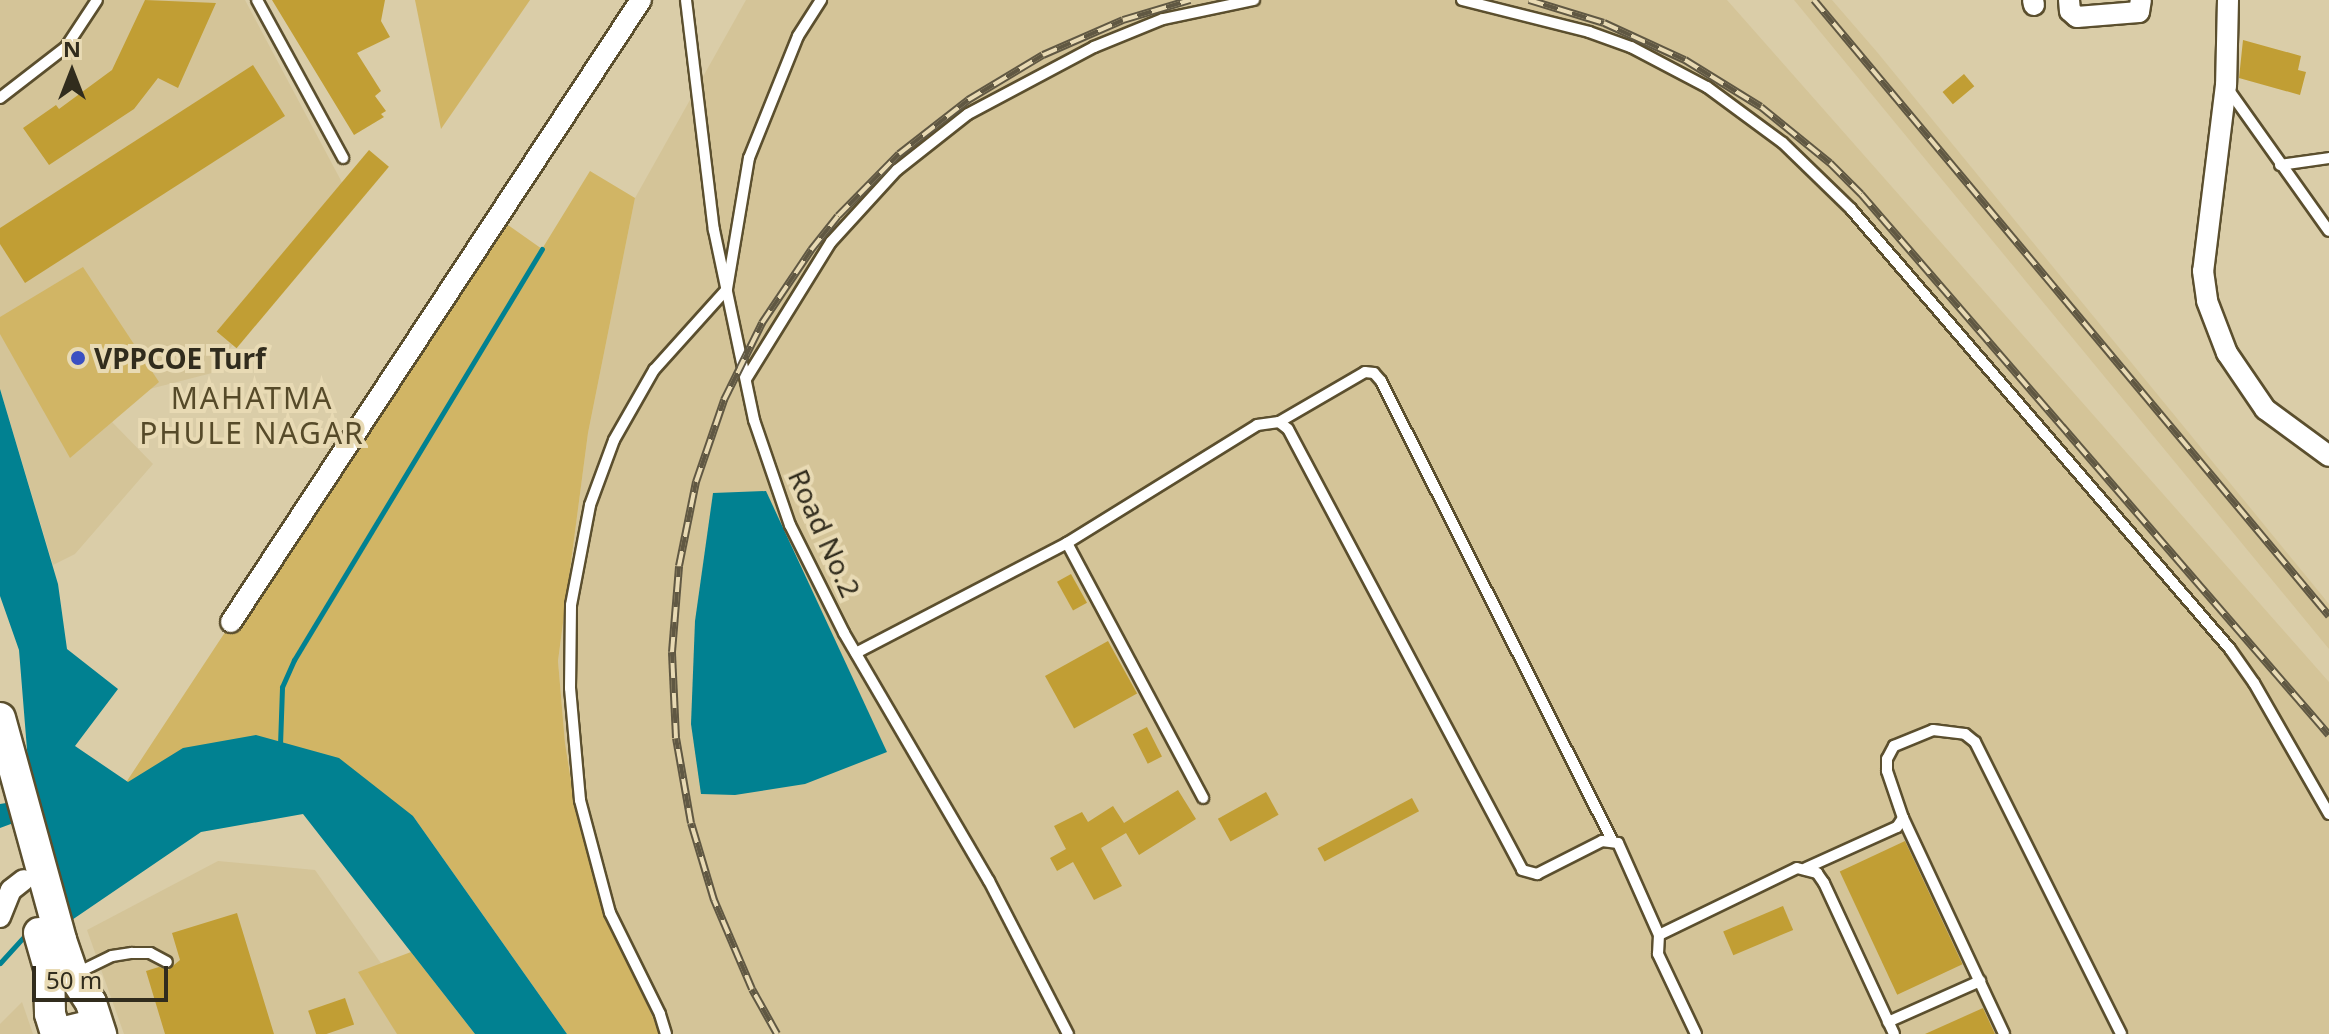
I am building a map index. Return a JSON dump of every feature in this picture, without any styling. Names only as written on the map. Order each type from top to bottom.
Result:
[{"type":"main road","points":[[0,718],[10,791],[34,892],[52,943],[91,1003],[99,1029],[56,1034],[50,1014],[52,943]]},
{"type":"street","points":[[231,622],[641,0]]},
{"type":"street","points":[[2069,0],[2070,11],[2077,17],[2139,12],[2141,0]]},
{"type":"street","points":[[2228,0],[2226,85],[2203,271],[2207,301],[2227,353],[2265,409],[2329,456]]},
{"type":"street","points":[[0,917],[11,890],[34,892]]},
{"type":"lane","points":[[0,98],[66,47],[97,0]]},
{"type":"lane","points":[[257,0],[343,158]]},
{"type":"lane","name":"Road No.2","points":[[686,0],[714,230],[754,420],[790,525],[856,653],[989,881],[1068,1034]]},
{"type":"lane","points":[[666,1034],[660,1014],[610,913],[580,800],[570,688],[571,605],[590,505],[614,440],[654,370],[727,289],[749,158],[798,36],[821,0]]},
{"type":"lane","points":[[746,379],[831,242],[897,170],[968,114],[1094,47],[1163,19],[1254,0]]},
{"type":"lane","points":[[1462,0],[1561,24],[1631,47],[1707,87],[1783,143],[1851,209],[2230,649],[2254,683],[2329,814]]},
{"type":"lane","points":[[2226,85],[2329,231]]},
{"type":"lane","points":[[2280,165],[2329,158]]},
{"type":"lane","points":[[856,653],[1067,543],[1257,425],[1279,422],[1365,372],[1374,373],[1381,381],[1630,866],[1659,935],[1658,954],[1696,1034]]},
{"type":"lane","points":[[1279,422],[1288,429],[1522,870],[1537,874],[1602,841],[1617,844]]},
{"type":"lane","points":[[1067,543],[1203,798]]},
{"type":"lane","points":[[2004,1034],[1903,818],[1887,771],[1887,759],[1894,746],[1933,730],[1965,734],[1975,742],[2121,1034]]},
{"type":"lane","points":[[1659,935],[1797,868],[1806,868],[1897,827],[1903,818]]},
{"type":"lane","points":[[1806,868],[1817,873],[1824,883],[1894,1034]]},
{"type":"lane","points":[[73,975],[112,956],[132,953],[150,953],[167,962]]},
{"type":"lane","points":[[1888,1022],[1980,981]]},
{"type":"shaded area","points":[[0,0],[245,0],[346,190],[212,373],[138,392],[112,422],[153,464],[75,554],[53,565],[0,389]]},
{"type":"shaded area","points":[[415,0],[530,0],[441,129]]},
{"type":"shaded area","points":[[746,0],[1727,0],[2329,682],[2329,1034],[660,1034],[597,890],[576,813],[565,743],[558,661],[588,433],[635,198]]},
{"type":"shaded area","points":[[1794,0],[1832,0],[1877,52],[2329,604],[2329,649]]},
{"type":"shaded area","points":[[590,171],[635,198],[588,433],[558,661],[565,743],[576,813],[597,890],[660,1034],[567,1034],[413,816],[125,784],[498,218],[542,249]]},
{"type":"shaded area","name":"VPPCOE Turf","points":[[83,267],[159,382],[70,458],[0,334],[0,317]]},
{"type":"shaded area","points":[[218,861],[315,870],[431,1034],[124,1034],[87,930]]},
{"type":"shaded area","points":[[411,952],[475,1034],[397,1034],[358,972]]},
{"type":"shaded area","points":[[22,1002],[33,1034],[0,1034],[0,1024]]},
{"type":"water","points":[[0,389],[58,584],[67,649],[118,689],[75,746],[128,782],[183,748],[256,735],[339,758],[413,816],[567,1034],[475,1034],[303,814],[201,832],[66,924],[35,815],[0,828],[0,804],[31,799],[19,650],[0,596]]},
{"type":"water","points":[[766,491],[887,752],[805,784],[735,795],[701,794],[691,724],[695,621],[713,493]]},
{"type":"building","points":[[145,0],[216,3],[178,88],[158,78],[134,109],[49,165],[23,128],[56,105],[59,109],[112,70]]},
{"type":"building","points":[[272,0],[385,0],[381,21],[390,37],[357,53],[381,91],[375,96],[386,111],[381,114],[384,117],[354,135]]},
{"type":"building","points":[[2243,40],[2301,56],[2298,70],[2306,72],[2300,95],[2239,78]]},
{"type":"building","points":[[253,65],[285,116],[25,283],[0,244],[0,228]]},
{"type":"building","points":[[1964,74],[1974,86],[1953,104],[1943,92]]},
{"type":"building","points":[[369,150],[389,167],[237,348],[217,332]]},
{"type":"building","points":[[1071,574],[1087,603],[1073,611],[1057,582]]},
{"type":"building","points":[[1108,641],[1137,693],[1074,728],[1045,676]]},
{"type":"building","points":[[1147,727],[1162,756],[1148,764],[1133,734]]},
{"type":"building","points":[[1178,790],[1196,819],[1139,855],[1126,833],[1101,848],[1122,886],[1094,900],[1073,862],[1057,871],[1050,858],[1066,849],[1054,826],[1082,812],[1088,822],[1113,806],[1124,823]]},
{"type":"building","points":[[1266,792],[1279,815],[1231,841],[1218,819]]},
{"type":"building","points":[[1412,798],[1419,811],[1325,861],[1318,848]]},
{"type":"building","points":[[1905,841],[1962,964],[1897,995],[1840,871]]},
{"type":"building","points":[[1783,906],[1793,930],[1733,955],[1723,931]]},
{"type":"building","points":[[237,913],[274,1034],[165,1034],[146,971],[159,967],[168,970],[180,960],[172,933]]},
{"type":"building","points":[[345,998],[354,1024],[326,1034],[316,1034],[308,1011]]},
{"type":"building","points":[[1983,1008],[1995,1034],[1925,1034]]},
{"type":"waterway","points":[[280,745],[282,687],[294,660],[542,249]]},
{"type":"waterway","points":[[0,963],[29,931]]},
{"type":"railway","points":[[777,1034],[752,989],[714,900],[691,823],[676,738],[672,652],[679,566],[696,482],[724,400],[762,323],[811,250],[838,216],[899,154],[968,100],[1043,55],[1123,20],[1190,0]]},
{"type":"railway","points":[[1529,0],[1604,23],[1685,60],[1761,107],[1830,163],[1861,194],[2329,735]]},
{"type":"railway","points":[[1814,0],[2329,616]]},
{"type":"place","name":"VPPCOE Turf","points":[[78,358]]},
{"type":"district","name":"MAHATMA PHULE NAGAR","points":[[252,415]]}]
